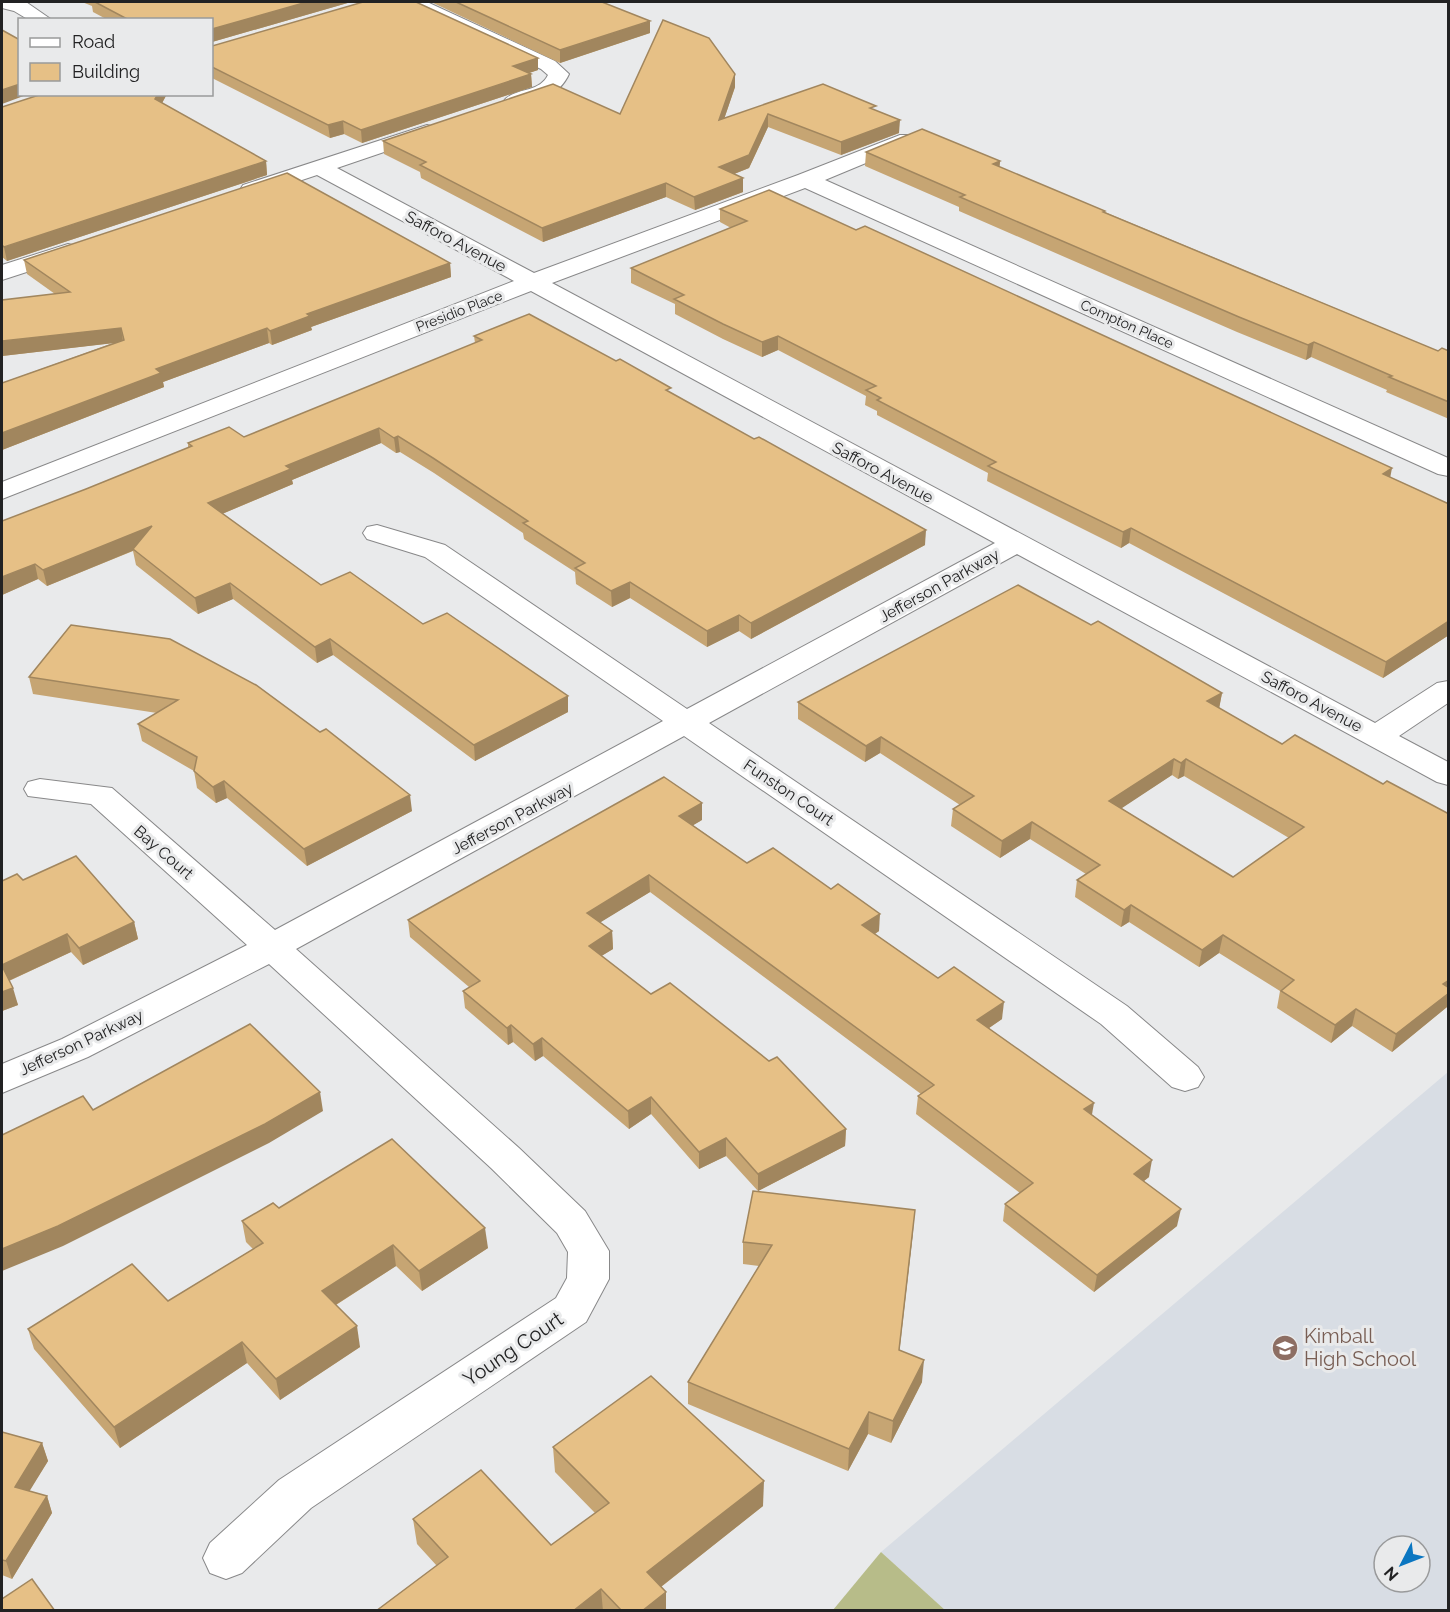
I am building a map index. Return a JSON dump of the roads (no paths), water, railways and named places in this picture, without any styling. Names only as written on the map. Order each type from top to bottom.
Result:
[{"type":"street","points":[[413,2],[548,65],[558,74],[556,82],[545,91],[489,110]]},
{"type":"street","points":[[2,3],[19,6],[40,18]]},
{"type":"street","points":[[229,197],[444,125]]},
{"type":"street","name":"Presidio Place","points":[[2,490],[532,282],[806,180],[917,135]]},
{"type":"street","name":"Safforo Avenue","points":[[319,167],[1449,775]]},
{"type":"street","name":"Compton Place","points":[[806,180],[1449,468]]},
{"type":"street","points":[[2,273],[92,243]]},
{"type":"street","name":"Funston Court","points":[[377,533],[435,551],[1114,1015],[1185,1077]]},
{"type":"street","name":"Jefferson Parkway","points":[[2,1079],[75,1048],[272,948],[1016,543]]},
{"type":"street","points":[[1377,736],[1449,690]]},
{"type":"street","name":"Bay Court","points":[[40,789],[100,795],[272,948]]},
{"type":"street","name":"Young Court","points":[[226,1558],[295,1494],[571,1310],[588,1279],[589,1251],[571,1222],[505,1158],[272,948]]},
{"type":"place","name":"Kimball High School","points":[[1285,1348]]}]
